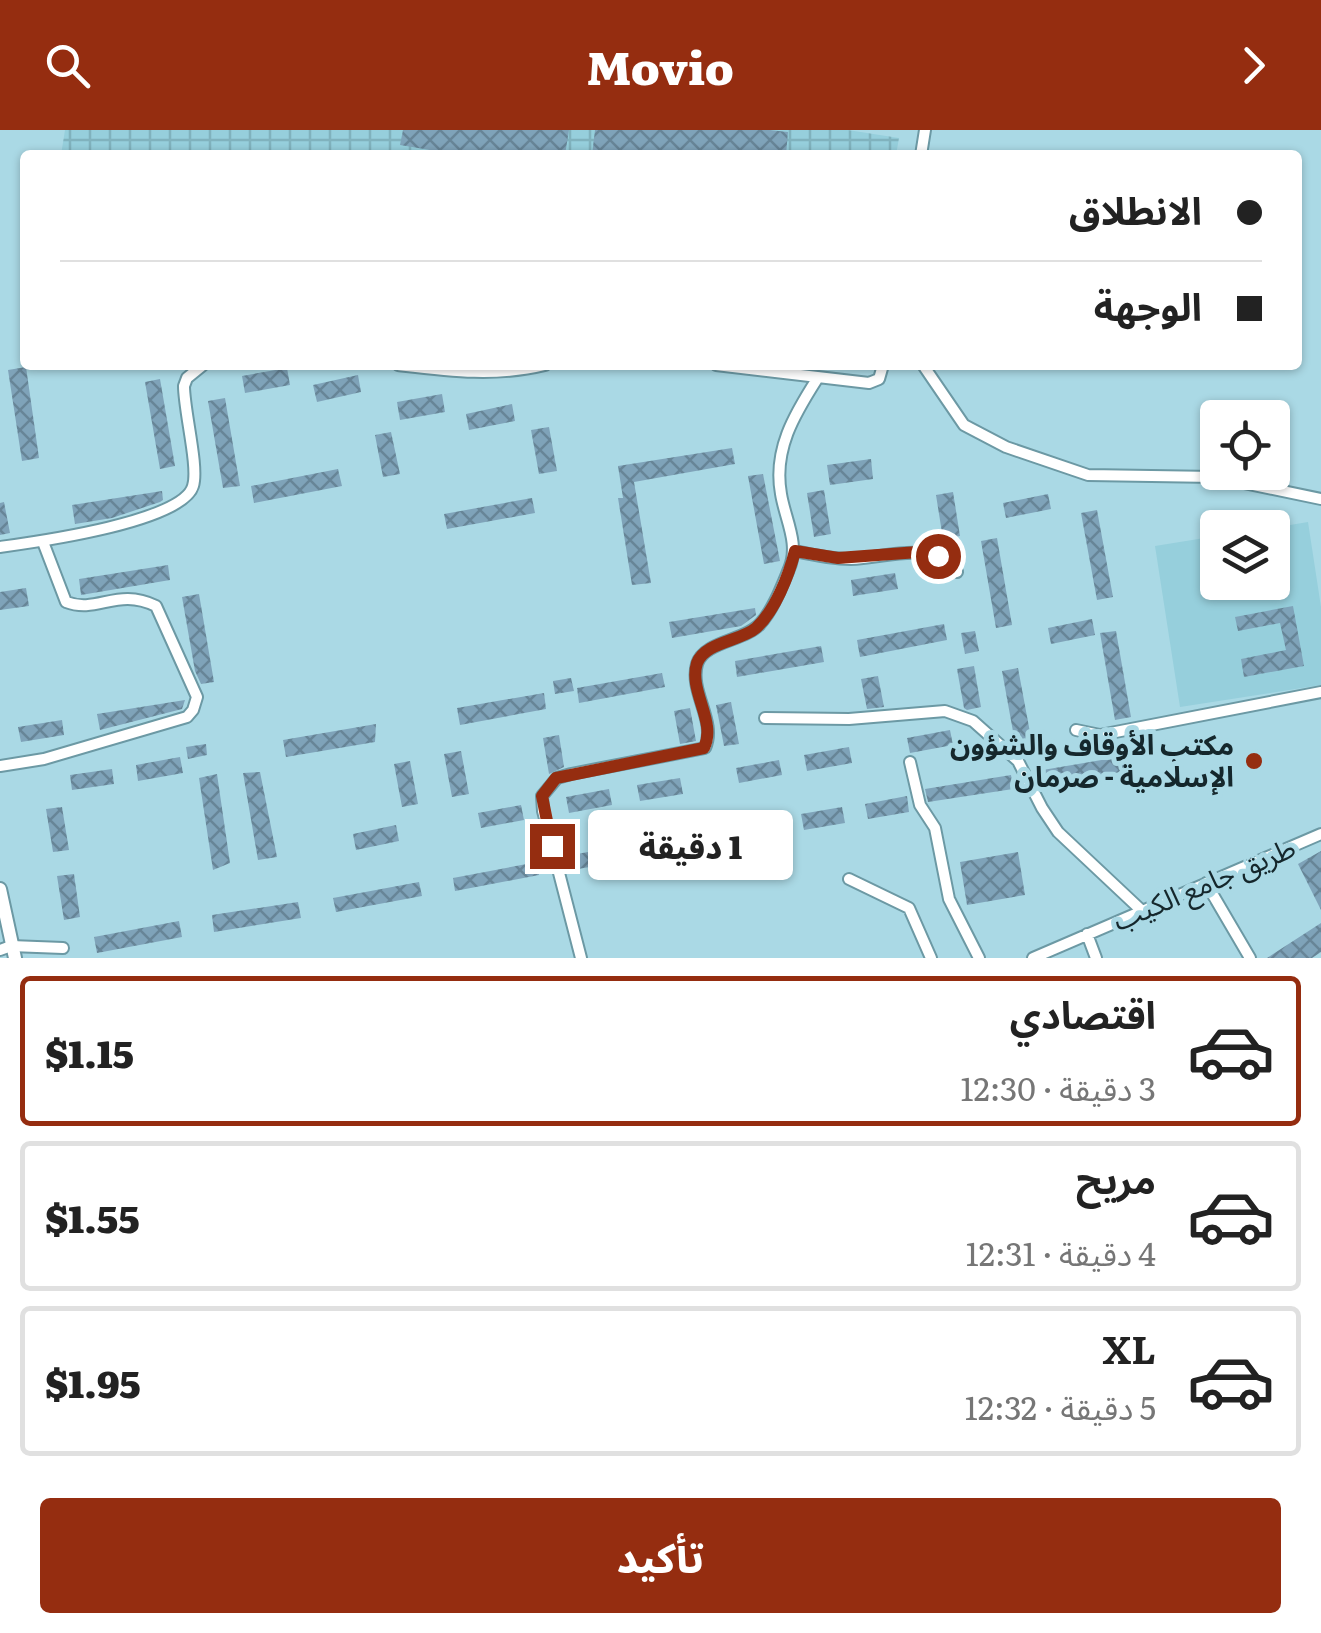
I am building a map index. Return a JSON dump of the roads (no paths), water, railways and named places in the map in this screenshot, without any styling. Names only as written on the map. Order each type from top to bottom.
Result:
[{"type":"main road","points":[[0,889],[9,951]]},
{"type":"street","points":[[0,547],[43,542],[146,518],[184,500],[194,480],[184,386],[197,370]]},
{"type":"street","points":[[446,370],[522,370]]},
{"type":"street","points":[[752,370],[868,384],[879,379],[881,370]]},
{"type":"street","points":[[926,370],[964,425],[1006,447],[1088,475],[1216,476],[1321,498]]},
{"type":"street","points":[[581,958],[542,796],[556,778],[704,748],[708,730],[696,678],[698,663],[708,651],[758,626],[780,588],[795,551],[780,492],[781,456],[790,422],[817,379]]},
{"type":"street","points":[[0,766],[44,760],[187,717],[196,704],[156,606],[124,597],[79,607],[66,602],[43,542]]},
{"type":"street","points":[[795,551],[854,559],[929,553],[944,559],[958,572]]},
{"type":"street","points":[[1076,730],[1100,735],[1321,692]]},
{"type":"street","points":[[765,718],[848,720],[945,711],[973,720],[1018,761],[1058,832],[1141,910]]},
{"type":"street","points":[[910,762],[920,805],[935,828],[949,899],[980,958]]},
{"type":"street","name":"طريق جامع الكيب","points":[[1032,958],[1321,834]]},
{"type":"street","points":[[849,879],[908,908],[931,958]]},
{"type":"street","points":[[1206,883],[1250,958]]},
{"type":"street","points":[[1087,934],[1096,958]]},
{"type":"street","points":[[9,951],[63,948]]},
{"type":"place","name":"مكتب الأوقاف والشؤون الإسلامية - صرمان","points":[[1254,761]]}]
